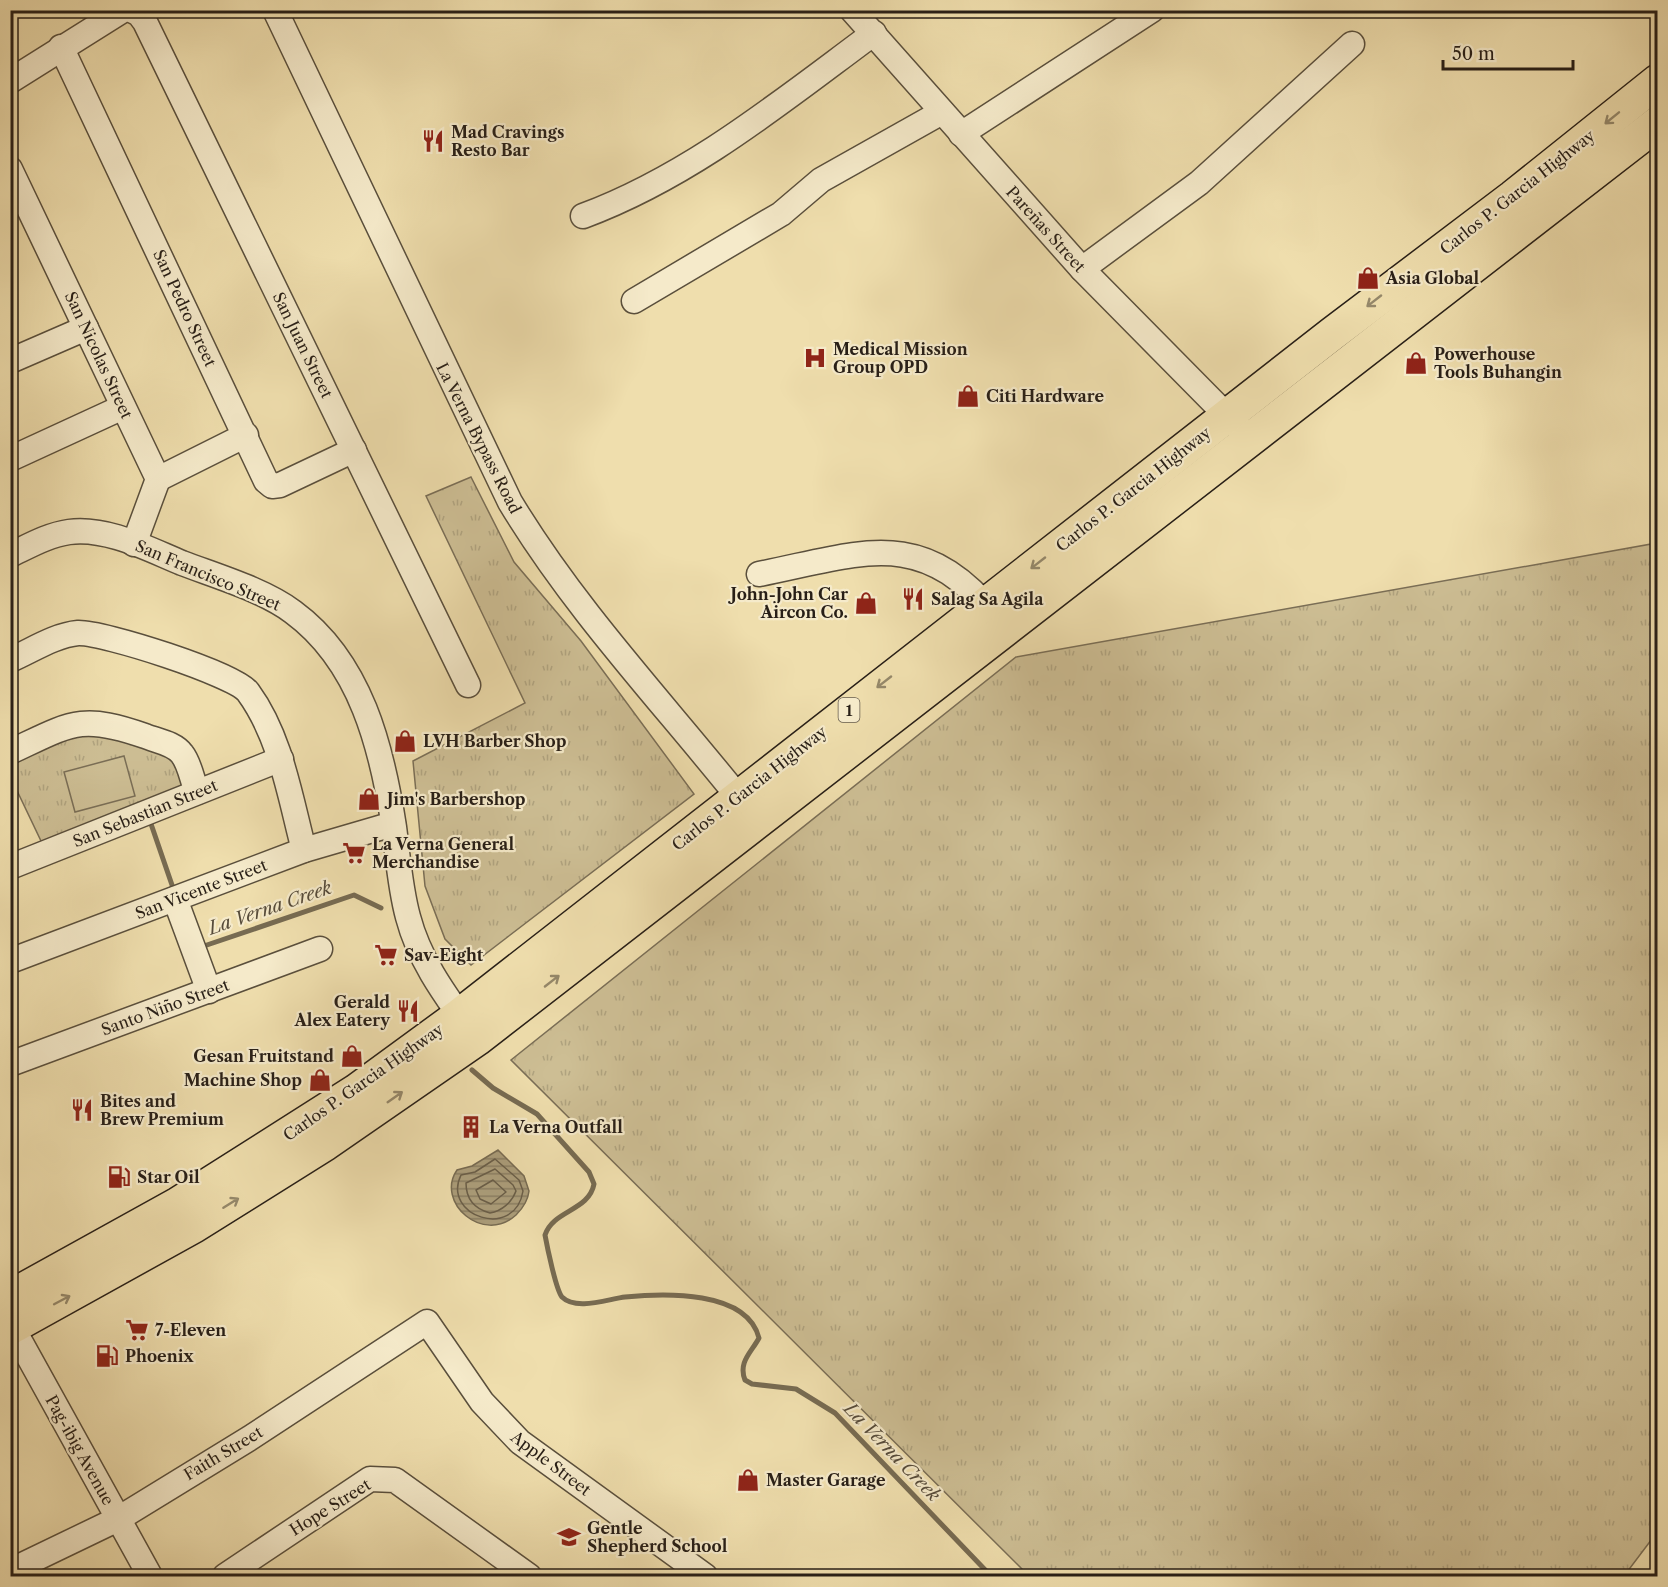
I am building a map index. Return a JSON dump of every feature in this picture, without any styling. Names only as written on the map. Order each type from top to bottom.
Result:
[{"type":"highway","name":"Carlos P. Garcia Highway","points":[[11,1318],[186,1215],[356,1091],[468,1027],[995,616],[1227,416],[1401,280],[1513,197],[1658,81]]},
{"type":"highway","name":"Carlos P. Garcia Highway","points":[[995,616],[1249,439],[1658,123]]},
{"type":"highway","points":[[1401,280],[1422,306]]},
{"type":"highway","points":[[1332,334],[1353,359]]},
{"type":"street","points":[[10,81],[123,10]]},
{"type":"street","name":"San Juan Street","points":[[131,10],[139,14],[145,22],[468,685]]},
{"type":"street","name":"La Verna Bypass Road","points":[[275,10],[510,502],[532,538],[583,608],[748,808]]},
{"type":"street","name":"Pareñas Street","points":[[852,10],[1082,269],[1249,439]]},
{"type":"street","points":[[961,134],[1152,10]]},
{"type":"street","points":[[583,216],[645,191],[744,129],[874,33]]},
{"type":"street","points":[[1082,269],[1199,183],[1352,44]]},
{"type":"street","name":"San Pedro Street","points":[[61,47],[266,481],[272,486],[280,485],[354,450]]},
{"type":"street","points":[[634,301],[781,214],[821,180],[942,112]]},
{"type":"street","name":"San Nicolas Street","points":[[12,175],[158,479]]},
{"type":"street","points":[[10,361],[86,328]]},
{"type":"street","points":[[10,459],[123,407]]},
{"type":"street","points":[[134,544],[158,479],[246,435]]},
{"type":"street","name":"San Francisco Street","points":[[10,555],[44,539],[70,532],[100,534],[134,544],[250,590],[291,610],[311,626],[336,653],[367,712],[382,765],[404,898],[414,935],[433,976],[468,1027]]},
{"type":"street","points":[[759,574],[863,553],[899,552],[921,558],[946,570],[995,616]]},
{"type":"street","points":[[10,660],[64,635],[80,633],[125,641],[230,679],[246,689],[258,707],[281,759],[304,850]]},
{"type":"street","points":[[10,752],[66,726],[88,722],[110,724],[177,749],[186,760],[196,792]]},
{"type":"street","name":"San Sebastian Street","points":[[10,867],[281,759]]},
{"type":"street","name":"San Vicente Street","points":[[10,961],[304,850],[393,824]]},
{"type":"street","points":[[175,899],[209,991]]},
{"type":"street","name":"Santo Niño Street","points":[[10,1064],[320,949]]},
{"type":"street","name":"Pag-ibig Avenue","points":[[11,1318],[150,1576]]},
{"type":"street","name":"Faith Street","points":[[10,1571],[118,1519],[250,1438],[427,1322]]},
{"type":"street","name":"Apple Street","points":[[427,1322],[482,1402],[520,1442],[705,1576]]},
{"type":"street","name":"Hope Street","points":[[225,1576],[370,1479],[382,1478],[395,1480],[418,1495],[528,1575]]},
{"type":"green space","points":[[471,477],[514,562],[581,641],[694,794],[471,965],[445,939],[425,886],[413,761],[525,703],[426,496]]},
{"type":"green space","points":[[1657,543],[1658,1531],[1624,1576],[1029,1576],[511,1060],[1016,657]]},
{"type":"green space","points":[[78,730],[170,752],[190,789],[42,843],[11,778],[11,756]]},
{"type":"green space","points":[[124,756],[135,796],[75,812],[64,772]]},
{"type":"water","points":[[498,1150],[524,1176],[529,1191],[525,1204],[516,1215],[503,1223],[490,1225],[466,1216],[457,1206],[452,1195],[452,1182],[457,1170],[472,1166]]},
{"type":"waterway","name":"La Verna Creek","points":[[150,821],[172,885]]},
{"type":"waterway","name":"La Verna Creek","points":[[201,947],[354,895],[381,908]]},
{"type":"waterway","name":"La Verna Creek","points":[[472,1070],[493,1088],[537,1114],[589,1172],[594,1184],[585,1200],[555,1220],[545,1235],[562,1297],[568,1301],[584,1304],[625,1297],[681,1296],[722,1303],[738,1311],[751,1322],[759,1338],[744,1363],[745,1380],[752,1384],[796,1389],[835,1413],[991,1576]]},
{"type":"place","name":"Mad Cravings Resto Bar","points":[[433,141]]},
{"type":"place","name":"Asia Global","points":[[1368,278]]},
{"type":"place","name":"Medical Mission Group OPD","points":[[815,358]]},
{"type":"place","name":"Powerhouse Tools Buhangin","points":[[1416,363]]},
{"type":"place","name":"Citi Hardware","points":[[968,396]]},
{"type":"place","name":"Salag Sa Agila","points":[[913,599]]},
{"type":"place","name":"John-John Car Aircon Co.","points":[[866,603]]},
{"type":"place","name":"LVH Barber Shop","points":[[405,741]]},
{"type":"place","name":"Jim's Barbershop","points":[[369,799]]},
{"type":"place","name":"La Verna General Merchandise","points":[[354,853]]},
{"type":"place","name":"Sav-Eight","points":[[386,955]]},
{"type":"place","name":"Gerald Alex Eatery","points":[[408,1011]]},
{"type":"place","name":"Gesan Fruitstand","points":[[352,1056]]},
{"type":"place","name":"Machine Shop","points":[[320,1080]]},
{"type":"place","name":"Bites and Brew Premium","points":[[82,1110]]},
{"type":"place","name":"La Verna Outfall","points":[[471,1127]]},
{"type":"place","name":"Star Oil","points":[[119,1177]]},
{"type":"place","name":"7-Eleven","points":[[137,1330]]},
{"type":"place","name":"Phoenix","points":[[107,1356]]},
{"type":"place","name":"Master Garage","points":[[748,1480]]},
{"type":"place","name":"Gentle Shepherd School","points":[[569,1537]]}]
